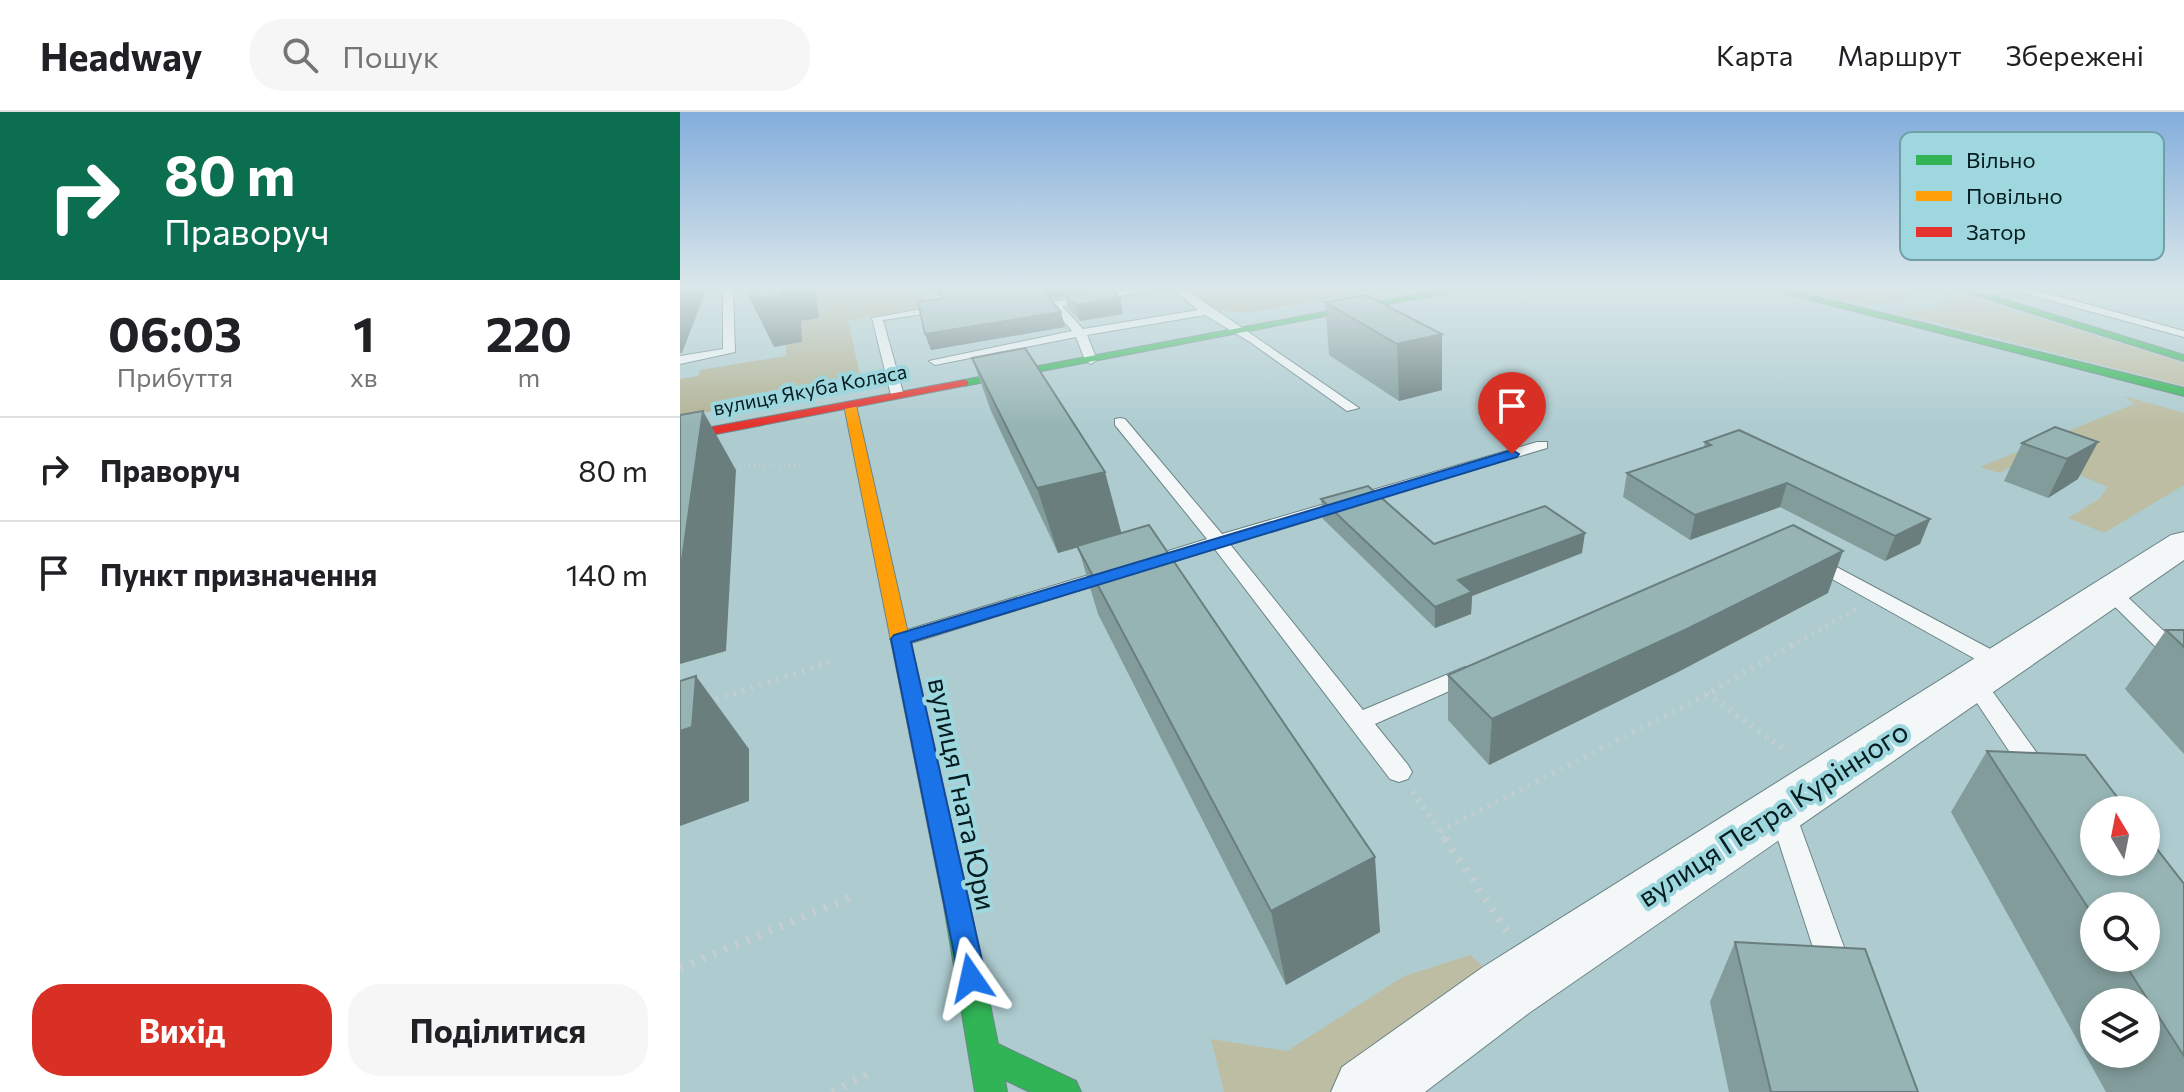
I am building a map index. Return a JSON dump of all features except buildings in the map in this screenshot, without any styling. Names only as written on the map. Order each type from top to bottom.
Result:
[{"type":"street","name":"вулиця Якуба Коласа","points":[[680,437],[1226,334]]},
{"type":"street","points":[[1945,334],[2184,392]]},
{"type":"street","points":[[2105,334],[2184,358]]},
{"type":"street","name":"вулиця Гната Юри","points":[[850,405],[901,639],[991,1092]]},
{"type":"street","name":"вулиця Петра Курінного","points":[[1367,1092],[1506,990],[2184,543]]},
{"type":"street","points":[[985,1054],[1065,1092]]},
{"type":"lane","points":[[680,360],[729,352],[729,334]]},
{"type":"lane","points":[[881,334],[897,396]]},
{"type":"lane","points":[[935,361],[1076,334]]},
{"type":"lane","points":[[1080,334],[1091,360]]},
{"type":"lane","points":[[1244,334],[1352,408]]},
{"type":"lane","points":[[1120,422],[1218,541],[1399,772]]},
{"type":"lane","points":[[901,639],[1542,445]]},
{"type":"lane","points":[[1791,549],[1878,596],[1987,673],[2052,795]]},
{"type":"lane","points":[[2111,592],[2184,662]]},
{"type":"lane","points":[[1359,721],[1489,665]]},
{"type":"lane","points":[[1781,809],[1848,1005]]},
{"type":"path","points":[[715,465],[803,465]]},
{"type":"path","points":[[1440,831],[1707,694],[1878,596]]},
{"type":"path","points":[[694,706],[833,661]]},
{"type":"path","points":[[1707,694],[1786,751]]},
{"type":"path","points":[[1399,772],[1507,931]]},
{"type":"path","points":[[680,968],[853,896]]},
{"type":"path","points":[[832,1092],[867,1074]]},
{"type":"green space","points":[[801,334],[851,334],[862,384],[680,417],[680,379],[698,376],[700,370],[786,356],[786,345],[801,342]]},
{"type":"green space","points":[[1980,334],[2089,334],[2184,363],[2184,386]]},
{"type":"green space","points":[[2124,396],[2184,413],[2184,485],[2104,533],[2068,518],[2099,499],[2108,487],[2040,463],[2013,466],[2000,473],[1980,467],[2134,404]]},
{"type":"green space","points":[[1471,955],[1500,984],[1356,1092],[1224,1092],[1211,1039],[1287,1051],[1404,976]]},
{"type":"traffic: fast","points":[[964,383],[1225,334]]},
{"type":"traffic: fast","points":[[1951,334],[2184,392]]},
{"type":"traffic: fast","points":[[2105,334],[2184,358]]},
{"type":"traffic: fast","points":[[957,906],[991,1092]]},
{"type":"traffic: fast","points":[[985,1054],[1065,1092]]},
{"type":"traffic: slow","points":[[850,405],[957,906]]},
{"type":"traffic: jam","points":[[680,437],[964,383]]},
{"type":"route","points":[[971,978],[901,639],[1512,454]]}]
